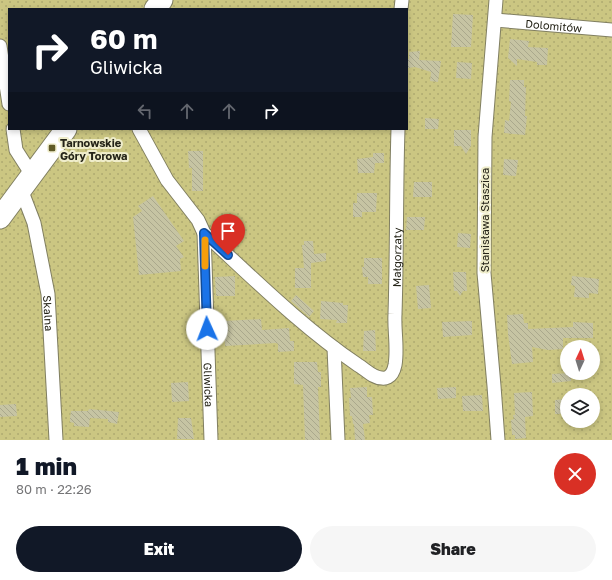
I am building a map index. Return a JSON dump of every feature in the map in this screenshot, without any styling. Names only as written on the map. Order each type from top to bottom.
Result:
[{"type":"main road","points":[[0,218],[65,130]]},
{"type":"street","name":"Stanisława Staszica","points":[[496,0],[485,137],[484,273],[498,440]]},
{"type":"street","name":"Dolomitów","points":[[495,20],[612,30]]},
{"type":"street","points":[[0,46],[8,98]]},
{"type":"street","name":"Skalna","points":[[13,130],[16,150],[27,182],[48,294],[56,440]]},
{"type":"street","name":"Gliwicka","points":[[140,130],[167,180],[198,220],[204,233],[286,308],[334,348],[374,376],[381,378]]},
{"type":"street","name":"Małgorzaty","points":[[381,378],[388,377],[392,374],[396,359],[394,326],[397,249],[396,194],[398,130]]},
{"type":"street","name":"Gliwicka","points":[[204,233],[211,440]]},
{"type":"street","points":[[334,348],[338,440]]},
{"type":"shaded area","points":[[0,0],[612,0],[612,440],[0,440]]},
{"type":"building","points":[[453,14],[473,15],[471,47],[451,47]]},
{"type":"building","points":[[510,39],[529,41],[528,47],[548,48],[547,65],[537,65],[537,62],[517,59],[517,66],[508,58]]},
{"type":"building","points":[[420,51],[419,60],[441,61],[438,82],[430,81],[431,72],[415,67],[408,68],[409,52]]},
{"type":"building","points":[[457,62],[472,63],[471,79],[456,78]]},
{"type":"building","points":[[510,80],[524,80],[524,87],[526,87],[525,116],[527,116],[525,135],[504,133],[505,120],[509,121],[511,102],[509,101]]},
{"type":"building","points":[[425,118],[439,119],[438,129],[425,129]]},
{"type":"building","points":[[454,130],[471,130],[471,146],[466,154],[461,146],[454,146]]},
{"type":"building","points":[[188,151],[203,151],[203,191],[192,191],[192,168],[189,168]]},
{"type":"building","points":[[373,153],[384,153],[384,163],[375,163],[374,173],[358,173],[357,159],[373,157]]},
{"type":"building","points":[[504,159],[518,160],[516,176],[503,175]]},
{"type":"building","points":[[414,182],[432,182],[432,197],[413,197]]},
{"type":"building","points":[[357,193],[377,193],[376,212],[362,212],[362,217],[353,217],[353,203],[357,203]]},
{"type":"building","points":[[153,196],[184,241],[176,246],[184,257],[180,259],[181,271],[139,275],[133,217],[142,211],[138,206]]},
{"type":"building","points":[[407,217],[425,217],[424,230],[406,230]]},
{"type":"building","points":[[458,233],[471,234],[470,248],[457,247]]},
{"type":"building","points":[[304,241],[313,241],[314,254],[326,253],[326,261],[311,263],[311,288],[295,288],[295,268],[304,268],[302,245],[304,245]]},
{"type":"building","points":[[364,258],[382,258],[382,284],[368,284],[368,277],[363,277],[362,267],[364,267]]},
{"type":"building","points":[[453,272],[466,272],[467,291],[463,291],[460,296],[457,291],[454,291]]},
{"type":"building","points":[[235,276],[235,296],[216,296],[215,277]]},
{"type":"building","points":[[572,276],[599,279],[598,294],[589,293],[589,298],[574,297],[575,286],[571,285]]},
{"type":"building","points":[[429,285],[431,308],[418,309],[416,286]]},
{"type":"building","points":[[296,295],[314,311],[309,317],[291,301]]},
{"type":"building","points":[[321,301],[343,303],[343,305],[348,305],[347,323],[336,323],[337,320],[320,319]]},
{"type":"building","points":[[523,314],[524,323],[528,323],[528,329],[573,327],[573,322],[593,323],[593,338],[563,338],[563,340],[560,340],[560,349],[548,350],[532,347],[533,362],[512,364],[507,315]]},
{"type":"building","points":[[261,319],[262,330],[289,328],[290,341],[294,341],[294,351],[278,352],[278,344],[276,343],[225,346],[224,321]]},
{"type":"building","points":[[472,321],[472,335],[443,337],[442,322]]},
{"type":"building","points":[[375,330],[376,351],[363,351],[364,331]]},
{"type":"building","points":[[294,362],[317,362],[318,372],[321,372],[321,387],[318,387],[320,440],[305,440],[303,385],[294,384]]},
{"type":"building","points":[[552,374],[560,374],[560,380],[571,381],[552,383]]},
{"type":"building","points":[[188,382],[189,401],[172,402],[171,383]]},
{"type":"building","points":[[367,387],[367,397],[372,397],[373,415],[369,415],[370,423],[363,424],[365,440],[355,440],[354,424],[352,416],[350,416],[350,388]]},
{"type":"building","points":[[456,387],[456,398],[438,399],[437,388]]},
{"type":"building","points":[[532,392],[533,416],[525,417],[526,438],[515,439],[515,435],[512,435],[511,420],[514,419],[513,415],[515,415],[514,393]]},
{"type":"building","points":[[482,395],[483,411],[463,411],[462,396]]},
{"type":"building","points":[[555,400],[560,400],[560,414],[555,414]]},
{"type":"building","points":[[16,404],[17,416],[0,417],[0,405]]},
{"type":"building","points":[[89,409],[119,412],[117,424],[108,422],[108,419],[90,418],[89,427],[74,426],[74,423],[70,422],[71,411],[88,411]]},
{"type":"building","points":[[178,418],[191,418],[194,439],[177,439]]},
{"type":"slow traffic","points":[[205,240],[205,266]]},
{"type":"place","name":"Tarnowskie Góry Torowa","points":[[52,148]]},
{"type":"route","points":[[207,329],[204,233],[228,255]]}]
